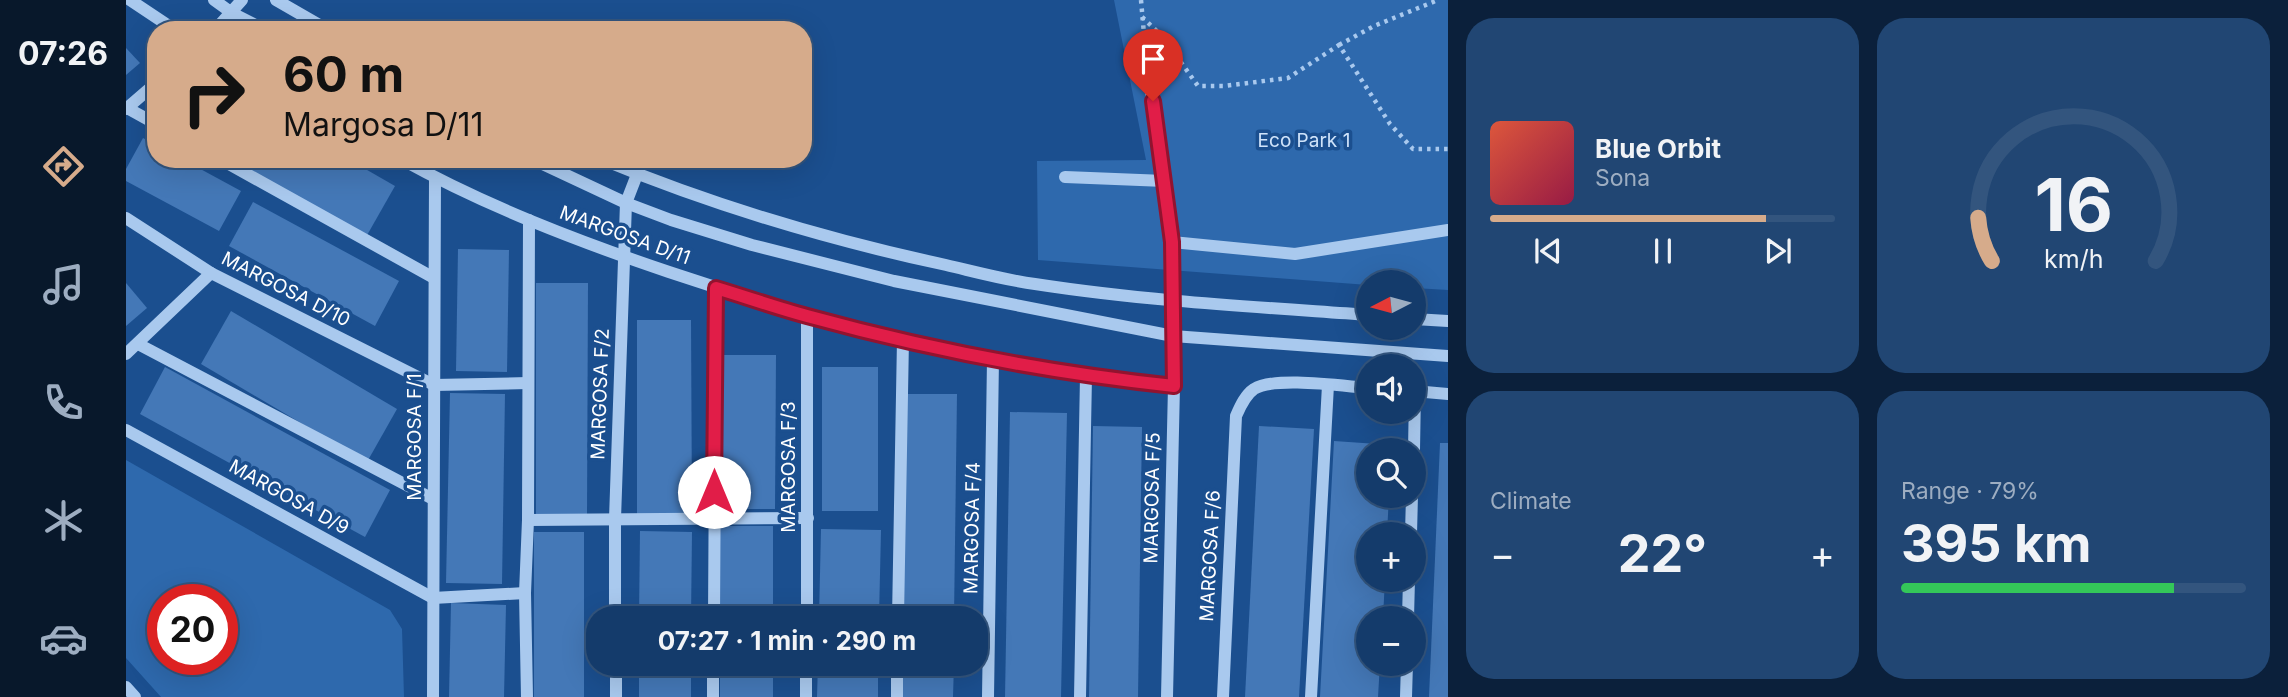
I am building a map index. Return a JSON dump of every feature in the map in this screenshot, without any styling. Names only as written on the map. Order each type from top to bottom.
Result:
[{"type":"street","points":[[130,0],[162,21]]},
{"type":"street","points":[[214,0],[248,21]]},
{"type":"street","points":[[224,21],[242,0]]},
{"type":"street","points":[[276,0],[312,21]]},
{"type":"street","name":"MARGOSA F/5","points":[[1145,48],[1172,242],[1174,386],[1167,697]]},
{"type":"street","points":[[147,91],[127,109],[147,119]]},
{"type":"street","points":[[236,168],[434,278]]},
{"type":"street","name":"MARGOSA D/11","points":[[417,168],[529,220],[623,257],[807,316],[993,359],[1086,376],[1174,386]]},
{"type":"street","points":[[551,168],[626,203],[671,220],[752,245],[894,281],[1173,336],[1448,356]]},
{"type":"street","points":[[623,168],[759,216],[893,254],[1033,284],[1172,300],[1356,314]]},
{"type":"street","name":"MARGOSA F/2","points":[[615,606],[623,257],[626,203],[639,168]]},
{"type":"street","points":[[1065,177],[1165,181]]},
{"type":"street","name":"MARGOSA F/1","points":[[433,697],[435,178]]},
{"type":"street","points":[[527,697],[525,593],[529,220]]},
{"type":"street","name":"MARGOSA D/10","points":[[129,225],[211,273],[434,385]]},
{"type":"street","points":[[1172,242],[1295,254],[1448,230]]},
{"type":"street","points":[[126,354],[211,273]]},
{"type":"street","points":[[713,606],[716,288]]},
{"type":"street","name":"MARGOSA F/3","points":[[807,316],[807,606]]},
{"type":"street","points":[[1426,320],[1448,321]]},
{"type":"street","points":[[898,606],[903,339]]},
{"type":"street","points":[[138,344],[433,499]]},
{"type":"street","name":"MARGOSA F/4","points":[[988,697],[993,359]]},
{"type":"street","points":[[1080,697],[1086,376]]},
{"type":"street","points":[[434,385],[528,383]]},
{"type":"street","name":"MARGOSA F/6","points":[[1223,697],[1236,416],[1253,390],[1271,383],[1328,385]]},
{"type":"street","points":[[1311,697],[1328,385],[1356,387]]},
{"type":"street","points":[[1426,393],[1448,394]]},
{"type":"street","name":"MARGOSA D/9","points":[[126,430],[433,598]]},
{"type":"street","points":[[527,520],[808,518]]},
{"type":"street","points":[[433,598],[525,593]]},
{"type":"street","points":[[616,676],[616,697]]},
{"type":"street","points":[[713,676],[713,697]]},
{"type":"street","points":[[806,676],[806,697]]},
{"type":"street","points":[[897,676],[897,697]]},
{"type":"street","points":[[1406,697],[1407,676]]},
{"type":"street","points":[[126,687],[135,697]]},
{"type":"path","points":[[1141,0],[1142,18],[1162,36],[1198,86],[1224,86],[1289,78],[1374,26],[1438,0]]},
{"type":"path","points":[[1339,45],[1390,124],[1413,149],[1448,149]]},
{"type":"green space","name":"Eco Park 1","points":[[1114,0],[1448,0],[1448,290],[1426,289],[1426,270],[1356,270],[1356,284],[1038,260],[1037,161],[1146,160]]},
{"type":"green space","points":[[126,460],[390,610],[402,629],[404,697],[161,697],[126,658]]},
{"type":"building","points":[[126,48],[140,63],[126,75]]},
{"type":"building","points":[[143,138],[147,140],[147,168],[199,168],[241,191],[219,231],[126,181],[126,169]]},
{"type":"building","points":[[247,168],[364,168],[395,186],[366,237]]},
{"type":"building","points":[[253,202],[399,281],[375,326],[229,246]]},
{"type":"building","points":[[458,249],[509,250],[507,372],[456,371]]},
{"type":"building","points":[[126,283],[147,308],[126,326]]},
{"type":"building","points":[[536,283],[588,283],[587,516],[536,516]]},
{"type":"building","points":[[231,311],[397,409],[367,462],[201,364]]},
{"type":"building","points":[[637,320],[691,320],[692,514],[637,514]]},
{"type":"building","points":[[718,355],[776,355],[775,509],[718,509]]},
{"type":"building","points":[[165,367],[390,490],[365,537],[140,414]]},
{"type":"building","points":[[822,367],[878,367],[878,511],[822,511]]},
{"type":"building","points":[[450,393],[505,394],[502,584],[446,583]]},
{"type":"building","points":[[906,394],[957,394],[954,606],[903,606]]},
{"type":"building","points":[[1010,412],[1067,413],[1061,697],[1005,697]]},
{"type":"building","points":[[1093,426],[1142,427],[1138,697],[1089,697]]},
{"type":"building","points":[[1259,426],[1314,429],[1299,697],[1245,697]]},
{"type":"building","points":[[1334,441],[1356,443],[1356,508],[1388,508],[1388,522],[1356,522],[1356,592],[1384,592],[1384,606],[1356,606],[1356,676],[1379,676],[1378,697],[1320,697]]},
{"type":"building","points":[[1440,443],[1448,443],[1448,697],[1429,697]]},
{"type":"building","points":[[720,526],[773,526],[773,606],[720,606]]},
{"type":"building","points":[[821,529],[881,530],[879,606],[819,606]]},
{"type":"building","points":[[640,531],[692,532],[691,606],[639,606]]},
{"type":"building","points":[[534,532],[584,532],[584,697],[534,697]]},
{"type":"building","points":[[451,603],[506,605],[504,697],[449,697]]},
{"type":"building","points":[[639,676],[691,676],[691,697],[639,697]]},
{"type":"building","points":[[720,676],[773,676],[773,697],[720,697]]},
{"type":"building","points":[[818,676],[878,676],[878,697],[817,697]]},
{"type":"building","points":[[903,676],[954,676],[953,697],[902,697]]},
{"type":"route","points":[[714,492],[716,288],[807,316],[993,359],[1086,376],[1174,386],[1172,242],[1153,101]]}]
